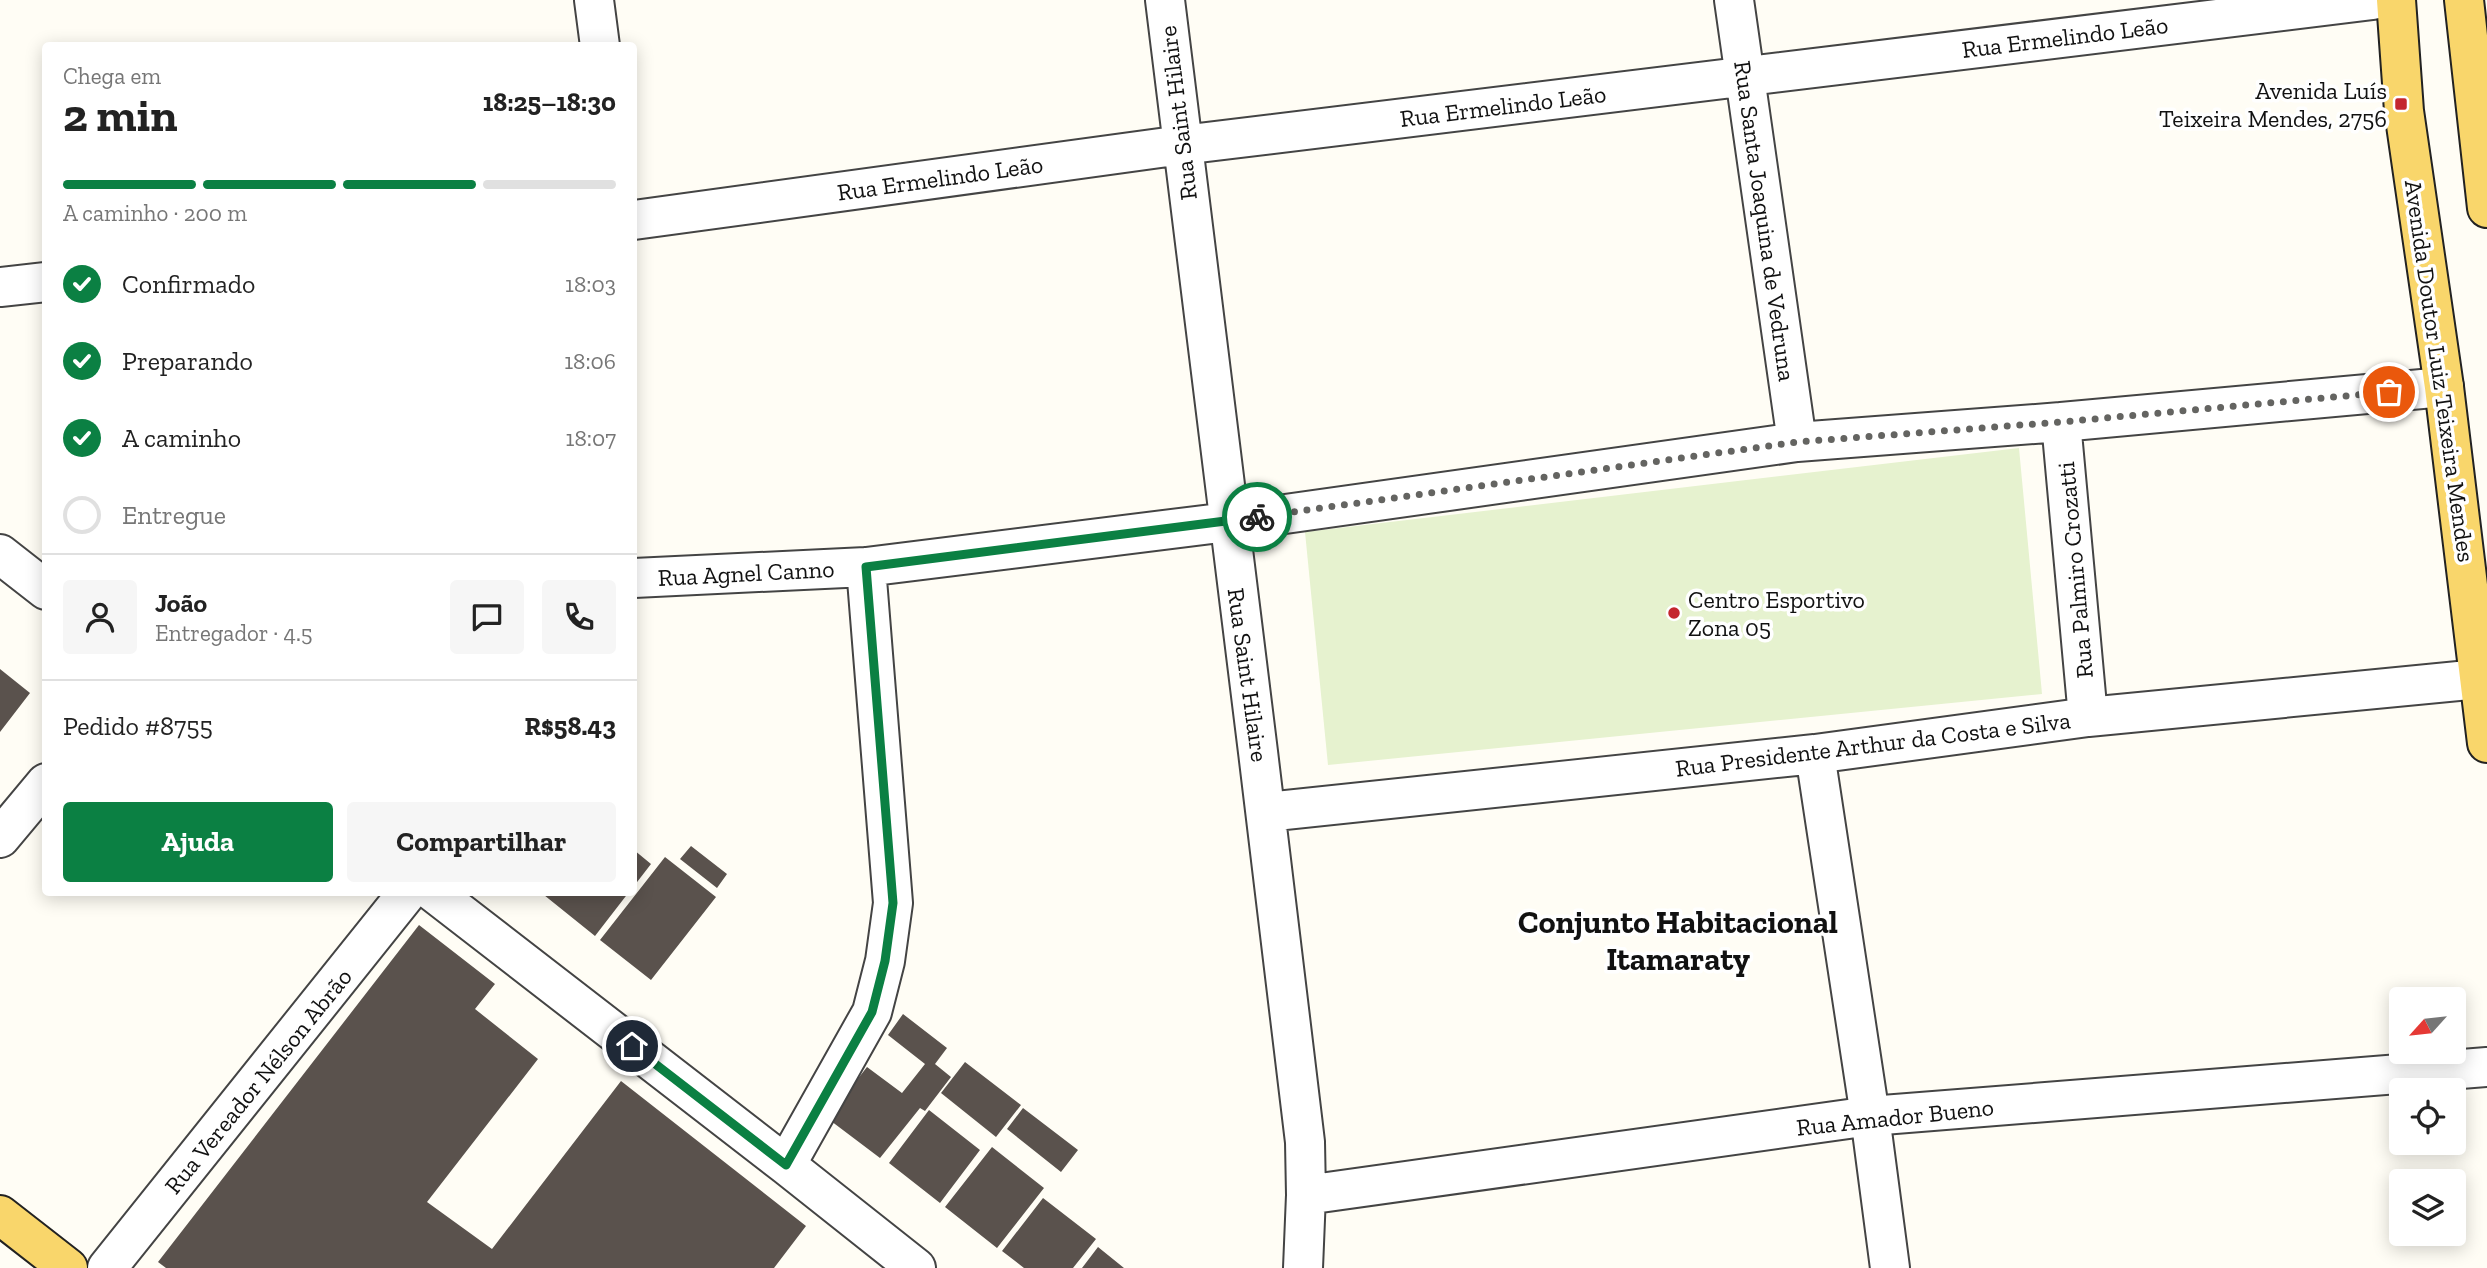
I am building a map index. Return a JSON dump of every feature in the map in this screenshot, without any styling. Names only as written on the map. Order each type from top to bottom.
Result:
[{"type":"main road","name":"Avenida Doutor Luiz Teixeira Mendes","points":[[2396,0],[2404,111],[2444,387],[2487,743]]},
{"type":"main road","points":[[2464,0],[2487,208]]},
{"type":"main road","points":[[0,1215],[68,1268]]},
{"type":"street","points":[[594,0],[599,42]]},
{"type":"street","name":"Rua Saint Hilaire","points":[[1165,0],[1227,522],[1267,812],[1306,1142],[1303,1268]]},
{"type":"street","name":"Rua Santa Joaquina de Vedruna","points":[[1734,0],[1797,442]]},
{"type":"street","name":"Rua Ermelindo Leão","points":[[637,220],[1182,145],[2373,0]]},
{"type":"street","points":[[0,287],[42,282]]},
{"type":"street","name":"Rua Agnel Canno","points":[[637,578],[866,567],[1227,522],[1797,442],[2061,422],[2444,387]]},
{"type":"street","name":"Rua Palmiro Crozatti","points":[[2061,422],[2088,717]]},
{"type":"street","points":[[0,555],[42,587]]},
{"type":"street","points":[[786,1165],[872,1012],[887,949],[893,903],[866,567]]},
{"type":"street","name":"Rua Presidente Arthur da Costa e Silva","points":[[1267,812],[1815,754],[2088,717],[2479,678]]},
{"type":"street","points":[[1815,754],[1870,1116],[1890,1268]]},
{"type":"street","points":[[0,838],[42,788]]},
{"type":"street","name":"Rua Vereador Nélson Abrão","points":[[107,1268],[405,896]]},
{"type":"street","points":[[438,896],[916,1268]]},
{"type":"street","name":"Rua Amador Bueno","points":[[1306,1195],[1870,1116],[2487,1067]]},
{"type":"green space","name":"Centro Esportivo Zona 05","points":[[2019,448],[2042,694],[1328,765],[1305,532]]},
{"type":"building","points":[[0,669],[30,693],[0,732]]},
{"type":"building","points":[[691,846],[727,874],[717,888],[680,859]]},
{"type":"building","points":[[637,852],[651,864],[637,882]]},
{"type":"building","points":[[665,857],[716,897],[651,980],[600,940]]},
{"type":"building","points":[[545,896],[626,896],[595,936]]},
{"type":"building","points":[[419,925],[495,984],[475,1009],[538,1059],[427,1202],[492,1249],[621,1081],[806,1226],[774,1268],[166,1268],[158,1262]]},
{"type":"building","points":[[903,1014],[947,1048],[935,1064],[951,1077],[925,1111],[920,1108],[880,1158],[827,1118],[867,1067],[902,1093],[925,1064],[888,1035]]},
{"type":"building","points":[[965,1062],[1021,1105],[996,1137],[941,1093]]},
{"type":"building","points":[[1023,1108],[1078,1150],[1061,1172],[1007,1129]]},
{"type":"building","points":[[929,1110],[980,1150],[940,1203],[889,1163]]},
{"type":"building","points":[[992,1147],[1044,1188],[997,1248],[945,1207]]},
{"type":"building","points":[[1043,1198],[1096,1239],[1073,1268],[1024,1268],[1002,1251]]},
{"type":"building","points":[[1098,1247],[1124,1268],[1082,1268]]},
{"type":"way so far","points":[[1257,517],[1797,442],[2061,422],[2389,392]]},
{"type":"place","name":"Avenida Luís Teixeira Mendes, 2756","points":[[2401,104]]},
{"type":"place","name":"Centro Esportivo Zona 05","points":[[1674,613]]},
{"type":"district","name":"Conjunto Habitacional Itamaraty","points":[[1678,940]]},
{"type":"route","points":[[632,1046],[786,1165],[872,1012],[885,961],[893,903],[866,567],[1257,517]]}]
